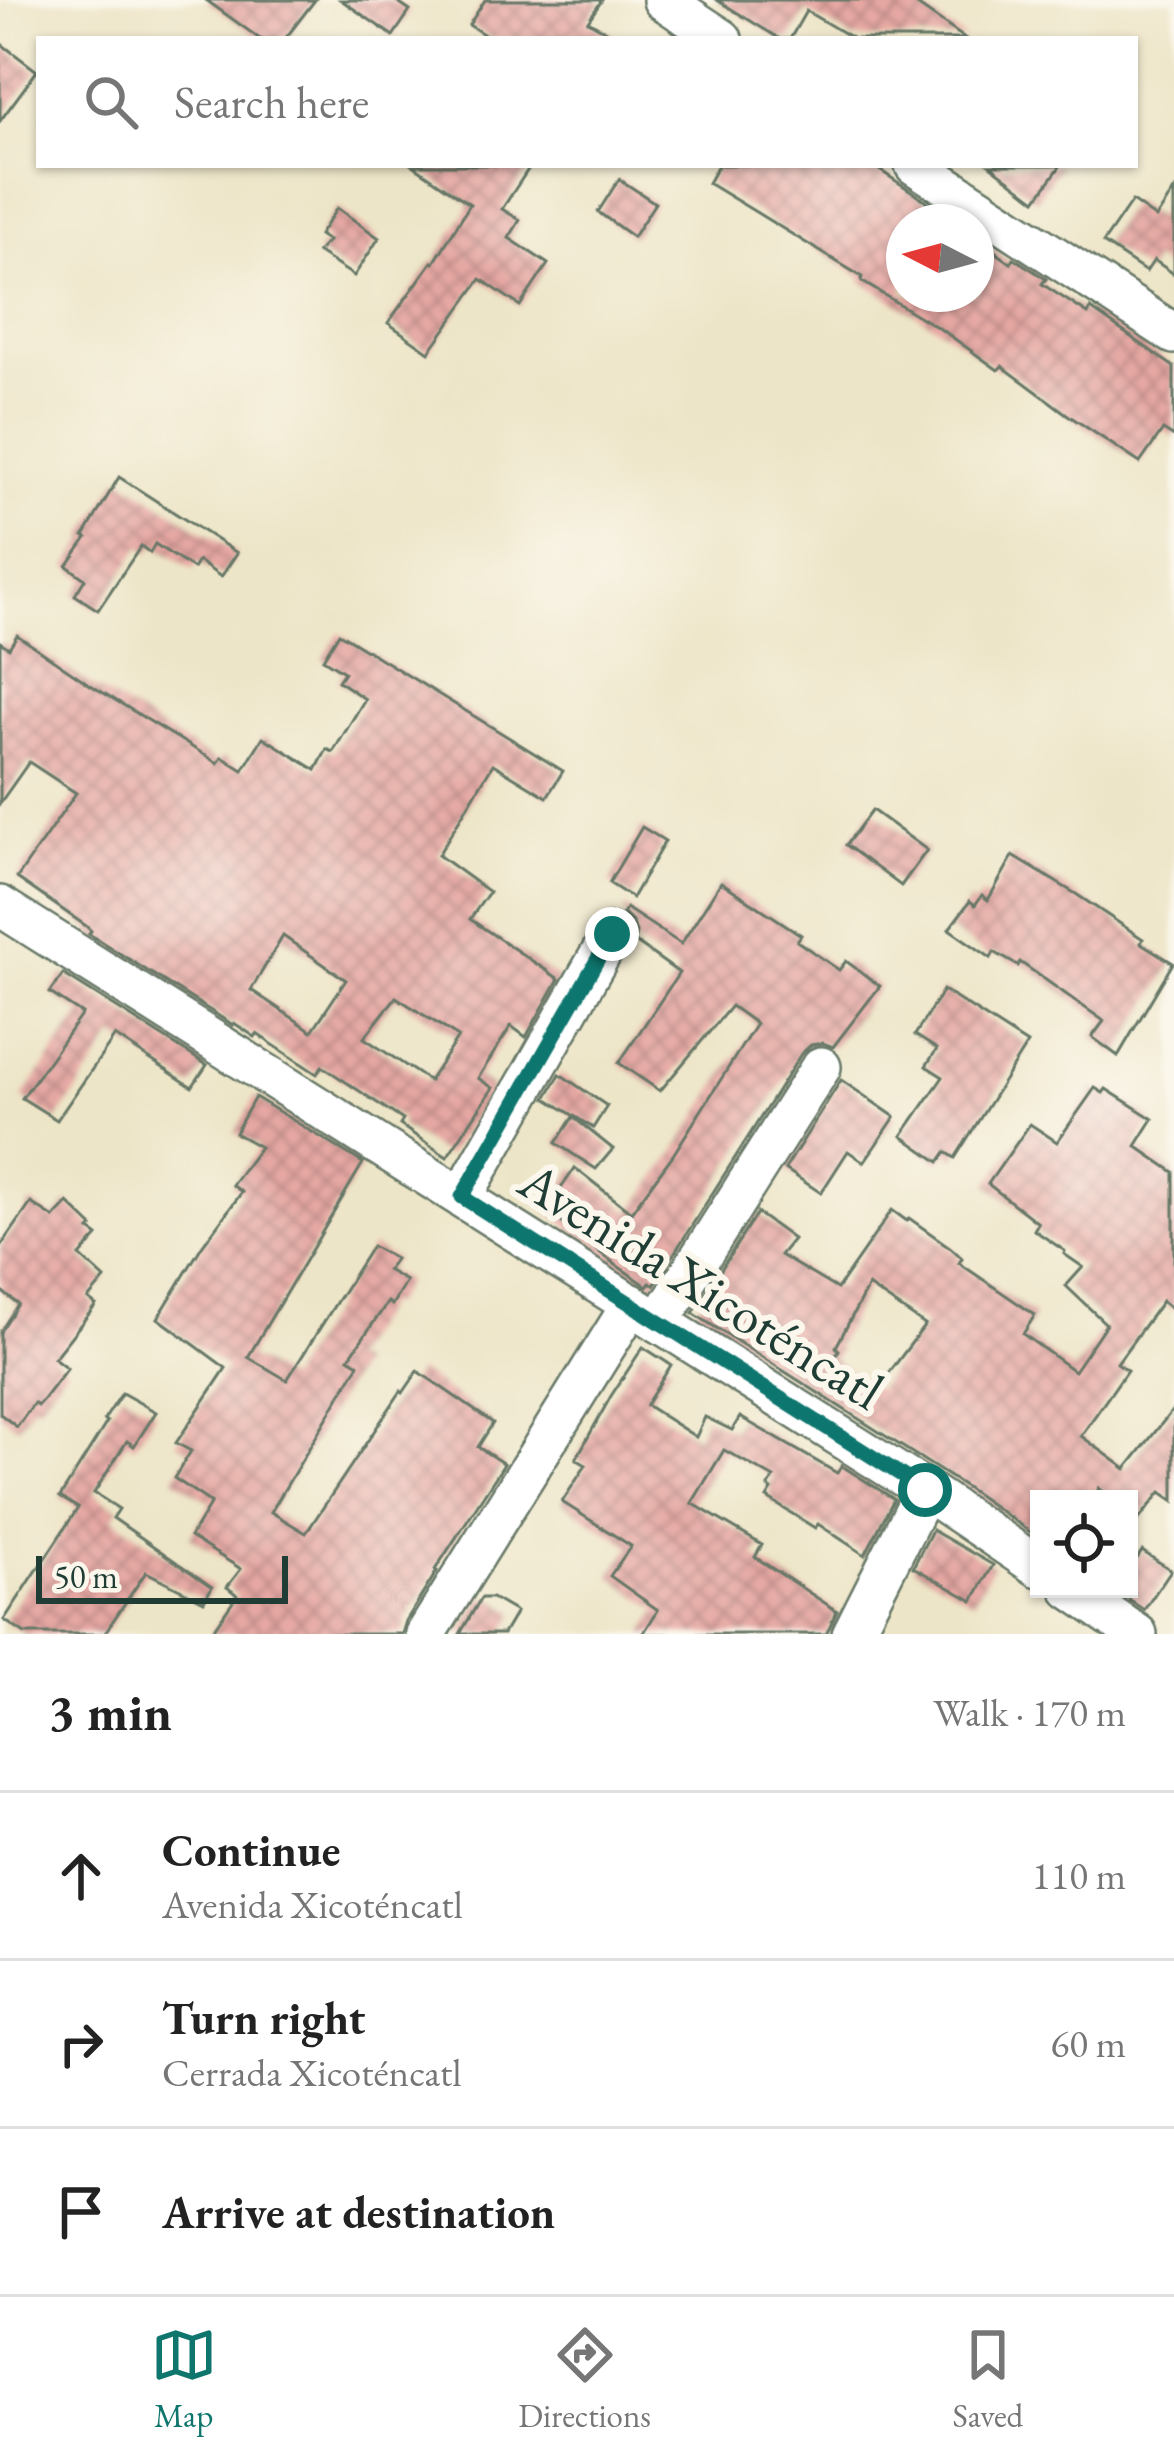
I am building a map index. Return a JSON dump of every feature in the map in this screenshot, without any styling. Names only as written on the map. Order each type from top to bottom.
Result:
[{"type":"street","points":[[663,0],[717,36]]},
{"type":"street","points":[[920,168],[1174,334]]},
{"type":"street","name":"Avenida Xicoténcatl","points":[[0,906],[925,1490],[1030,1562]]},
{"type":"street","points":[[462,1197],[612,934]]},
{"type":"street","points":[[426,1634],[645,1313],[821,1067]]},
{"type":"street","points":[[852,1634],[925,1490]]},
{"type":"street","points":[[1084,1598],[1137,1634]]},
{"type":"building","points":[[206,0],[315,0],[287,36],[256,36]]},
{"type":"building","points":[[341,0],[394,0],[410,11],[393,36]]},
{"type":"building","points":[[485,0],[602,0],[588,21],[615,36],[486,36],[469,25]]},
{"type":"building","points":[[717,0],[910,0],[962,36],[849,36],[806,11],[792,36],[775,36]]},
{"type":"building","points":[[0,43],[36,72],[0,121]]},
{"type":"building","points":[[417,168],[529,168],[502,209],[520,220],[509,238],[548,264],[520,306],[481,279],[429,352],[388,323],[434,263],[470,204]]},
{"type":"building","points":[[716,168],[877,168],[931,204],[886,204],[886,296],[861,281],[862,277],[708,183]]},
{"type":"building","points":[[994,168],[1059,168],[1036,200]]},
{"type":"building","points":[[619,179],[655,203],[633,237],[598,212]]},
{"type":"building","points":[[1174,191],[1174,274],[1154,260],[1146,272],[1103,243],[1132,201],[1156,218]]},
{"type":"building","points":[[337,208],[379,238],[354,276],[317,252],[328,241],[319,235]]},
{"type":"building","points":[[994,251],[1011,263],[1014,258],[1046,279],[1042,284],[1088,314],[1091,309],[1174,367],[1174,437],[1163,430],[1140,463],[912,312],[994,312]]},
{"type":"building","points":[[119,477],[237,553],[221,577],[198,561],[193,569],[155,544],[150,553],[141,546],[98,610],[75,595],[85,579],[67,566]]},
{"type":"building","points":[[339,633],[563,771],[547,797],[493,764],[438,855],[489,892],[470,919],[559,979],[526,1037],[511,1026],[478,1078],[493,1088],[447,1157],[400,1125],[403,1120],[322,1066],[317,1074],[257,1034],[233,1025],[89,934],[86,926],[17,878],[76,793],[29,762],[0,803],[0,642],[9,648],[17,635],[218,763],[222,757],[243,770],[263,737],[316,770],[327,749],[333,752],[365,699],[338,681],[344,672],[323,659]],"holes":[[[283,936],[346,980],[312,1031],[251,990]],[[396,997],[458,1037],[429,1081],[364,1038]]]},
{"type":"building","points":[[872,810],[927,850],[901,886],[846,845]]},
{"type":"building","points":[[642,827],[665,841],[632,898],[609,883]]},
{"type":"building","points":[[1013,856],[1173,963],[1118,1056],[1092,1037],[1104,1021],[1020,962],[1018,966],[994,952],[991,958],[949,929],[970,901],[975,905],[982,895],[988,900]]},
{"type":"building","points":[[721,882],[801,935],[797,941],[839,970],[846,961],[880,986],[833,1047],[811,1045],[801,1054],[654,1285],[647,1286],[546,1210],[575,1168],[631,1212],[756,1024],[731,1006],[660,1091],[619,1063],[679,973],[634,941],[633,923],[623,913],[626,908],[681,944]]},
{"type":"building","points":[[63,974],[207,1065],[192,1087],[115,1036],[57,1120],[22,1098],[82,1014],[50,993]]},
{"type":"building","points":[[943,990],[1027,1044],[955,1158],[946,1152],[939,1162],[902,1136],[943,1077],[926,1066],[937,1049],[915,1035]]},
{"type":"building","points":[[560,1074],[607,1106],[593,1128],[546,1098]]},
{"type":"building","points":[[841,1080],[895,1117],[864,1162],[848,1151],[821,1193],[785,1169]]},
{"type":"building","points":[[1095,1088],[1103,1093],[1106,1089],[1153,1119],[1136,1146],[1174,1172],[1174,1311],[1162,1301],[1117,1363],[1127,1370],[1081,1436],[1126,1469],[1174,1408],[1174,1501],[1161,1492],[1138,1521],[1138,1490],[1030,1490],[1030,1532],[693,1313],[757,1213],[793,1239],[780,1255],[837,1289],[892,1210],[951,1248],[962,1258],[959,1263],[1035,1315],[1023,1334],[1074,1371],[1106,1324],[1066,1286],[1083,1267],[1034,1230],[1038,1223],[988,1184],[1030,1124],[1057,1142]],"holes":[[[868,1286],[925,1325],[877,1389],[833,1360]]]},
{"type":"building","points":[[255,1097],[363,1163],[248,1357],[287,1380],[372,1246],[395,1259],[387,1270],[406,1281],[349,1358],[359,1364],[271,1512],[306,1533],[418,1371],[493,1423],[478,1447],[504,1464],[435,1570],[402,1634],[210,1634],[237,1595],[227,1587],[241,1569],[190,1537],[211,1503],[174,1478],[191,1451],[176,1443],[226,1368],[158,1318],[242,1192],[232,1185],[260,1147],[235,1133]]},
{"type":"building","points":[[573,1117],[613,1149],[596,1169],[556,1143]]},
{"type":"building","points":[[31,1203],[54,1218],[68,1203],[93,1227],[90,1230],[98,1236],[80,1256],[105,1279],[88,1299],[96,1305],[54,1358],[67,1368],[17,1427],[0,1414],[0,1332],[18,1304],[0,1290],[0,1248]]},
{"type":"building","points":[[643,1347],[671,1365],[646,1405],[696,1437],[705,1417],[732,1430],[740,1417],[837,1473],[842,1466],[894,1499],[865,1555],[767,1498],[774,1478],[724,1450],[692,1503],[762,1545],[755,1557],[837,1611],[826,1634],[643,1634],[658,1610],[610,1576],[631,1546],[562,1502],[586,1465],[576,1459]]},
{"type":"building","points":[[122,1393],[156,1412],[134,1446],[127,1441],[94,1493],[119,1509],[113,1518],[212,1587],[204,1601],[146,1572],[104,1634],[25,1634],[4,1620],[78,1508],[60,1497]]},
{"type":"building","points":[[932,1530],[993,1565],[973,1601],[913,1567]]},
{"type":"building","points":[[1142,1551],[1171,1570],[1144,1610],[1129,1600],[1138,1598]]},
{"type":"building","points":[[481,1598],[492,1598],[516,1612],[503,1634],[460,1634]]},
{"type":"route","points":[[612,934],[462,1197],[925,1490]]}]
